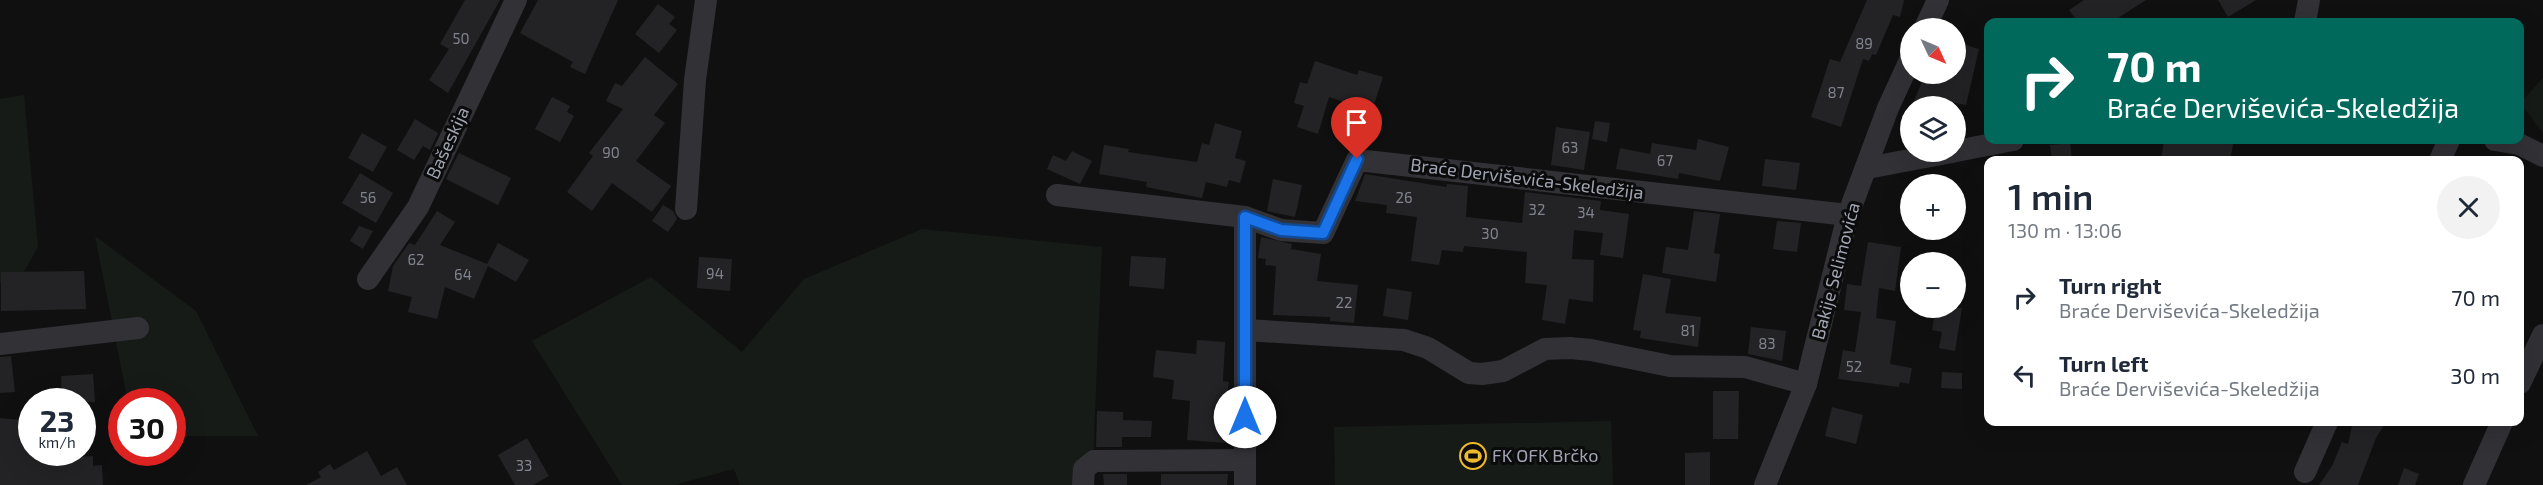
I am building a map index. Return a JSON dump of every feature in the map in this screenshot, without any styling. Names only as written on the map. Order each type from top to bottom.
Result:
[{"type":"street","name":"Bašeskija","points":[[368,279],[418,207],[516,0]]},
{"type":"street","points":[[686,209],[695,80],[706,0]]},
{"type":"street","points":[[1930,18],[1938,0]]},
{"type":"street","points":[[2306,18],[2309,0]]},
{"type":"street","name":"Bakije Selimovića","points":[[1765,485],[1806,384],[1848,214],[1900,82]]},
{"type":"street","points":[[1966,149],[1992,144]]},
{"type":"street","points":[[2519,144],[2543,156]]},
{"type":"street","name":"Braće Derviševića-Skeledžija","points":[[1245,217],[1281,230],[1323,233],[1357,159],[1848,214]]},
{"type":"street","points":[[1867,168],[1900,162]]},
{"type":"street","points":[[1057,195],[1245,217],[1245,485]]},
{"type":"street","points":[[0,344],[138,328]]},
{"type":"street","points":[[1246,330],[1404,340],[1428,348],[1469,373],[1503,371],[1545,349],[1570,348],[1670,366],[1745,367],[1806,384]]},
{"type":"street","points":[[2524,375],[2543,335]]},
{"type":"street","points":[[2305,472],[2325,426]]},
{"type":"street","points":[[2474,485],[2500,426]]},
{"type":"street","points":[[1083,485],[1084,469],[1094,461],[1245,460]]},
{"type":"shaded area","points":[[2543,78],[2543,133],[2524,108],[2524,99]]},
{"type":"shaded area","points":[[24,95],[38,247],[19,280],[0,283],[0,99]]},
{"type":"shaded area","points":[[922,229],[1102,247],[1092,485],[740,485],[734,469],[674,485],[622,485],[532,341],[651,277],[742,352],[804,279]]},
{"type":"shaded area","points":[[95,236],[196,311],[258,436],[186,436],[186,388],[125,388]]},
{"type":"shaded area","name":"FK OFK Brčko","points":[[1611,421],[1613,485],[1335,485],[1334,427]]},
{"type":"building","points":[[465,0],[500,0],[448,93],[429,80],[449,49],[440,44]]},
{"type":"building","points":[[538,0],[618,0],[585,74],[570,67],[573,62],[520,33]]},
{"type":"building","points":[[1867,0],[1904,0],[1900,17],[1893,15],[1876,55],[1872,54],[1869,61],[1863,59],[1841,127],[1811,117],[1830,59],[1840,62]]},
{"type":"building","points":[[2084,0],[2146,0],[2118,18],[2075,18],[2069,10]]},
{"type":"building","points":[[2218,0],[2256,0],[2228,17]]},
{"type":"building","points":[[658,4],[675,17],[669,24],[677,30],[659,53],[635,34]]},
{"type":"building","points":[[1966,45],[1979,49],[1966,105],[1966,96],[1916,96],[1921,84],[1966,84]]},
{"type":"building","points":[[645,57],[678,84],[654,115],[665,123],[636,161],[671,186],[652,212],[612,183],[592,211],[567,192],[593,156],[589,153],[623,109],[606,101],[615,83],[622,86]]},
{"type":"building","points":[[1315,61],[1357,75],[1359,70],[1383,77],[1372,111],[1329,97],[1318,134],[1297,127],[1304,106],[1294,103],[1300,82],[1307,84]]},
{"type":"building","points":[[552,97],[570,106],[567,112],[574,116],[560,142],[535,129]]},
{"type":"building","points":[[415,119],[438,133],[430,150],[423,146],[414,160],[397,150]]},
{"type":"building","points":[[1595,121],[1610,123],[1607,142],[1592,139]]},
{"type":"building","points":[[1215,123],[1242,131],[1235,158],[1246,161],[1240,183],[1229,180],[1227,187],[1206,182],[1202,198],[1146,187],[1147,182],[1099,174],[1104,145],[1129,149],[1128,152],[1197,162],[1202,143],[1209,145]]},
{"type":"building","points":[[1556,127],[1590,132],[1584,170],[1551,165]]},
{"type":"building","points":[[362,133],[387,147],[373,172],[348,158]]},
{"type":"building","points":[[1698,139],[1729,147],[1720,181],[1679,173],[1678,179],[1616,169],[1620,148],[1650,154],[1652,143],[1696,150]]},
{"type":"building","points":[[2070,144],[2072,156],[2051,156],[2050,145]]},
{"type":"building","points":[[2163,144],[2233,144],[2231,156],[2162,156]]},
{"type":"building","points":[[1072,151],[1092,161],[1080,184],[1047,169],[1053,155],[1066,161]]},
{"type":"building","points":[[459,153],[511,178],[498,205],[446,179]]},
{"type":"building","points":[[1765,159],[1800,163],[1796,190],[1762,186]]},
{"type":"building","points":[[360,173],[393,193],[376,223],[342,203]]},
{"type":"building","points":[[1365,174],[1446,187],[1447,184],[1468,186],[1466,217],[1522,223],[1525,192],[1601,201],[1600,210],[1629,214],[1623,258],[1600,255],[1603,233],[1574,230],[1572,259],[1594,260],[1593,302],[1569,299],[1565,324],[1542,320],[1547,285],[1525,283],[1527,252],[1464,246],[1463,252],[1442,250],[1439,265],[1411,261],[1417,217],[1386,213],[1387,205],[1355,201]]},
{"type":"building","points":[[1273,179],[1302,185],[1295,217],[1267,211]]},
{"type":"building","points":[[663,205],[673,211],[677,219],[668,232],[652,221]]},
{"type":"building","points":[[437,211],[455,222],[440,245],[487,264],[498,243],[529,260],[516,282],[488,266],[474,299],[445,287],[437,319],[408,312],[412,297],[388,291],[393,266],[409,243],[415,245]]},
{"type":"building","points":[[1694,211],[1720,214],[1714,253],[1720,254],[1716,282],[1662,273],[1666,247],[1688,250]]},
{"type":"building","points":[[1777,221],[1801,223],[1797,252],[1773,249]]},
{"type":"building","points":[[359,226],[373,231],[363,249],[350,241]]},
{"type":"building","points":[[1261,237],[1292,244],[1291,249],[1321,254],[1317,281],[1358,285],[1354,323],[1330,321],[1330,317],[1273,315],[1276,266],[1265,265],[1266,259],[1258,258]]},
{"type":"building","points":[[1868,242],[1901,247],[1895,291],[1879,288],[1876,318],[1896,321],[1890,364],[1912,368],[1909,384],[1900,382],[1899,387],[1838,379],[1843,350],[1855,352],[1861,312],[1844,310],[1847,284],[1861,286]]},
{"type":"building","points":[[1131,256],[1166,258],[1164,289],[1129,286]]},
{"type":"building","points":[[699,257],[732,259],[730,291],[697,288]]},
{"type":"building","points":[[84,271],[86,309],[1,311],[1,272]]},
{"type":"building","points":[[1643,274],[1671,279],[1665,313],[1701,317],[1698,347],[1640,338],[1641,331],[1633,330]]},
{"type":"building","points":[[1387,288],[1412,292],[1408,320],[1383,316]]},
{"type":"building","points":[[1934,318],[1960,318],[1955,351],[1939,348],[1942,332],[1932,330]]},
{"type":"building","points":[[1751,327],[1786,331],[1782,361],[1748,354]]},
{"type":"building","points":[[1197,340],[1225,342],[1223,381],[1229,382],[1224,414],[1228,415],[1226,443],[1187,440],[1190,401],[1172,399],[1174,380],[1153,377],[1156,350],[1196,354]]},
{"type":"building","points":[[11,356],[15,392],[0,393],[0,357]]},
{"type":"building","points":[[1942,372],[1962,373],[1962,389],[1941,388]]},
{"type":"building","points":[[93,374],[94,388],[61,388],[61,376]]},
{"type":"building","points":[[1713,391],[1739,391],[1738,439],[1713,439]]},
{"type":"building","points":[[1832,407],[1863,415],[1856,444],[1825,436]]},
{"type":"building","points":[[1097,411],[1123,412],[1123,420],[1152,421],[1151,437],[1122,437],[1122,447],[1096,447]]},
{"type":"building","points":[[0,418],[18,420],[18,466],[102,465],[103,485],[0,485]]},
{"type":"building","points":[[2352,426],[2384,426],[2376,438],[2358,485],[2319,485],[2332,466],[2342,442],[2348,444]]},
{"type":"building","points":[[527,438],[549,476],[533,485],[515,485],[498,455]]},
{"type":"building","points":[[367,451],[381,476],[397,467],[407,485],[306,485],[321,477],[318,472],[330,464],[334,470]]},
{"type":"building","points":[[1710,452],[1710,485],[1685,485],[1685,453]]},
{"type":"building","points":[[2404,468],[2419,474],[2415,485],[2398,485]]},
{"type":"building","points":[[1103,474],[1127,474],[1127,485],[1104,485]]},
{"type":"building","points":[[1161,474],[1228,474],[1227,485],[1161,485]]},
{"type":"place","name":"FK OFK Brčko","points":[[1473,456]]},
{"type":"route","points":[[1245,417],[1245,217],[1281,230],[1303,234],[1323,233],[1357,159]]}]
